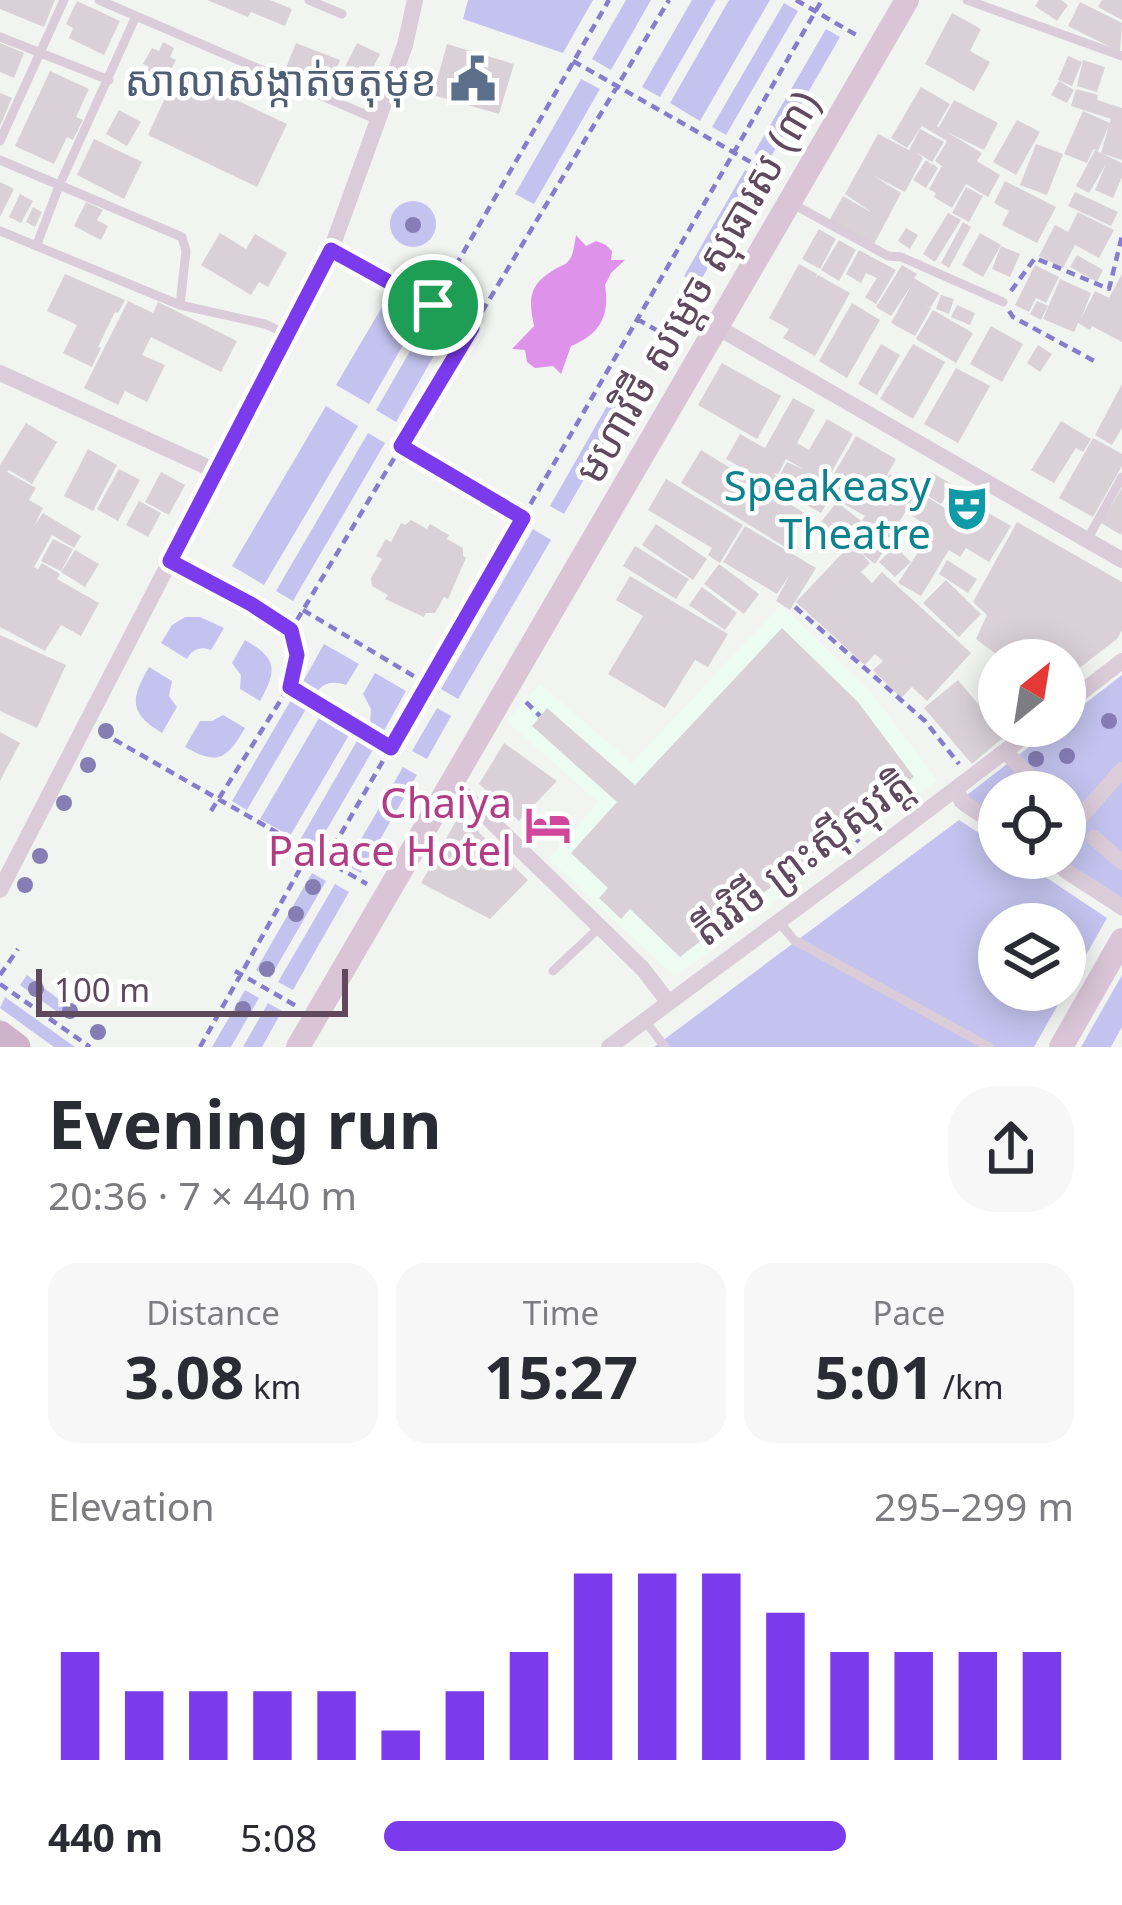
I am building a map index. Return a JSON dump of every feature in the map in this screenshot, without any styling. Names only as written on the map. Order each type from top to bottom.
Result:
[{"type":"main road","points":[[0,1034],[17,1047]]},
{"type":"street","points":[[0,890],[331,250],[405,45],[415,0]]},
{"type":"street","name":"មហាវិថី សម្តេច សុធារស (៣)","points":[[298,1047],[907,0]]},
{"type":"street","points":[[717,327],[1122,560]]},
{"type":"street","points":[[0,373],[216,471]]},
{"type":"street","points":[[1086,689],[1122,661]]},
{"type":"street","name":"តីរវិថី ព្រះស៊ីសុវត្តិ","points":[[609,1047],[1010,747]]},
{"type":"street","points":[[1005,751],[1024,771]]},
{"type":"street","points":[[1086,811],[1122,770]]},
{"type":"street","points":[[452,783],[643,969],[669,1003]]},
{"type":"street","points":[[954,790],[978,812]]},
{"type":"street","points":[[1094,838],[1122,862]]},
{"type":"street","points":[[1078,879],[1122,908]]},
{"type":"street","points":[[1060,1047],[1122,940]]},
{"type":"lane","points":[[0,141],[64,0]]},
{"type":"lane","points":[[99,0],[378,120]]},
{"type":"lane","points":[[309,0],[341,14]]},
{"type":"lane","points":[[967,0],[1122,56]]},
{"type":"lane","points":[[37,244],[58,186],[136,16]]},
{"type":"lane","points":[[0,37],[109,80]]},
{"type":"lane","points":[[0,160],[182,237],[186,251],[180,304]]},
{"type":"lane","points":[[794,195],[888,256],[901,257],[1003,302]]},
{"type":"lane","points":[[0,231],[180,304],[265,324],[287,334]]},
{"type":"lane","points":[[1087,540],[1122,477]]},
{"type":"lane","points":[[778,922],[794,940],[989,1047]]},
{"type":"lane","points":[[553,971],[599,927]]},
{"type":"lane","points":[[645,1021],[665,1047]]},
{"type":"path","points":[[433,305],[609,0]]},
{"type":"path","points":[[291,630],[669,0]]},
{"type":"path","points":[[796,0],[879,48]]},
{"type":"path","points":[[326,860],[822,0]]},
{"type":"path","points":[[573,62],[733,154],[794,195]]},
{"type":"path","points":[[1096,362],[1013,317],[1003,302],[1035,258],[1108,289],[1122,236]]},
{"type":"path","points":[[331,250],[472,328]]},
{"type":"path","points":[[638,319],[700,355]]},
{"type":"path","points":[[401,446],[523,518]]},
{"type":"path","points":[[170,561],[291,630],[297,655],[290,687],[211,811]]},
{"type":"path","points":[[795,607],[925,722],[970,778]]},
{"type":"path","points":[[303,610],[428,684]]},
{"type":"path","points":[[290,687],[391,748]]},
{"type":"path","points":[[86,723],[387,895]]},
{"type":"path","points":[[200,1047],[310,851]]},
{"type":"path","points":[[18,950],[0,980],[90,1047]]},
{"type":"path","points":[[238,972],[316,1017]]},
{"type":"shaded area","points":[[468,0],[593,0],[563,53],[463,19]]},
{"type":"shaded area","points":[[626,0],[651,0],[611,70],[592,59]]},
{"type":"shaded area","points":[[692,0],[716,0],[660,97],[642,87]]},
{"type":"shaded area","points":[[729,0],[770,0],[700,121],[670,103]]},
{"type":"shaded area","points":[[784,3],[798,11],[726,135],[712,127]]},
{"type":"shaded area","points":[[826,29],[840,37],[768,162],[754,153]]},
{"type":"shaded area","points":[[581,79],[600,89],[534,204],[515,194]]},
{"type":"shaded area","points":[[745,170],[760,179],[698,285],[684,276]]},
{"type":"shaded area","points":[[413,201],[429,208],[436,224],[429,240],[413,247],[397,240],[390,224],[397,208]]},
{"type":"shaded area","points":[[576,235],[586,246],[596,241],[606,245],[612,251],[611,260],[625,260],[605,285],[601,323],[571,346],[561,374],[553,366],[535,368],[527,362],[525,350],[512,349],[534,326],[531,299],[536,286],[569,260]]},
{"type":"shaded area","points":[[385,302],[417,321],[369,404],[336,385]]},
{"type":"shaded area","points":[[424,327],[444,338],[396,422],[376,410]]},
{"type":"shaded area","points":[[611,399],[625,408],[564,514],[550,506]]},
{"type":"shaded area","points":[[326,406],[358,426],[264,585],[232,566]]},
{"type":"shaded area","points":[[368,433],[385,443],[293,601],[276,591]]},
{"type":"shaded area","points":[[533,529],[551,540],[458,699],[441,689]]},
{"type":"shaded area","points":[[781,605],[870,691],[937,780],[675,977],[549,859],[598,802],[507,721],[540,684],[632,763]]},
{"type":"shaded area","points":[[185,617],[200,617],[224,628],[211,650],[197,649],[187,659],[161,643],[172,625]]},
{"type":"shaded area","points":[[245,640],[264,653],[271,666],[260,701],[240,689],[241,675],[232,663]]},
{"type":"shaded area","points":[[324,644],[359,664],[346,685],[329,683],[316,693],[301,685]]},
{"type":"shaded area","points":[[149,667],[172,681],[169,696],[177,707],[162,733],[143,719],[136,704]]},
{"type":"shaded area","points":[[375,673],[406,691],[382,734],[370,726],[371,709],[363,694]]},
{"type":"shaded area","points":[[1122,675],[1121,916],[1066,879],[1086,879],[1086,771],[998,771],[1029,747],[1086,747],[1086,703]]},
{"type":"shaded area","points":[[291,700],[306,709],[247,810],[232,801]]},
{"type":"shaded area","points":[[437,708],[451,716],[427,759],[412,751]]},
{"type":"shaded area","points":[[223,715],[245,728],[227,753],[214,758],[185,747],[200,721]]},
{"type":"shaded area","points":[[319,718],[349,735],[290,836],[260,819]]},
{"type":"shaded area","points":[[358,739],[374,748],[315,850],[300,840]]},
{"type":"shaded area","points":[[403,767],[417,775],[361,873],[346,865]]},
{"type":"shaded area","points":[[978,786],[978,821],[954,805]]},
{"type":"shaded area","points":[[959,820],[978,832],[978,879],[1048,879],[1084,903],[978,903],[978,1011],[1054,1011],[1034,1047],[654,1047]]},
{"type":"shaded area","points":[[312,873],[326,881],[270,978],[256,970]]},
{"type":"shaded area","points":[[335,884],[349,892],[293,990],[278,982]]},
{"type":"shaded area","points":[[1086,904],[1107,918],[1086,955]]},
{"type":"shaded area","points":[[27,975],[69,1007],[63,1016],[20,985]]},
{"type":"shaded area","points":[[1122,975],[1122,1027],[1111,1047],[1081,1047]]},
{"type":"shaded area","points":[[245,990],[259,998],[231,1047],[212,1047]]},
{"type":"shaded area","points":[[5,997],[75,1047],[54,1047],[0,1008]]},
{"type":"shaded area","points":[[268,1003],[282,1011],[262,1047],[243,1047]]},
{"type":"building","points":[[0,0],[55,0],[44,27],[0,9]]},
{"type":"building","points":[[207,0],[270,0],[292,9],[285,26]]},
{"type":"building","points":[[1039,0],[1061,0],[1068,5],[1057,21],[1035,6]]},
{"type":"building","points":[[1102,0],[1122,0],[1122,20],[1098,7]]},
{"type":"building","points":[[77,1],[120,21],[104,55],[69,38],[73,28],[66,24]]},
{"type":"building","points":[[1080,2],[1122,23],[1120,52],[1068,26]]},
{"type":"building","points":[[952,13],[981,29],[970,51],[990,62],[974,91],[925,64]]},
{"type":"building","points":[[163,42],[174,48],[170,57],[176,60],[168,76],[162,73],[158,81],[145,75],[149,67],[143,64],[152,48],[159,51]]},
{"type":"building","points":[[0,43],[24,53],[14,78],[0,72]]},
{"type":"building","points":[[296,43],[340,60],[329,87],[285,70]]},
{"type":"building","points":[[357,43],[380,54],[362,90],[339,79]]},
{"type":"building","name":"សាលាសង្កាត់ចតុមុខ","points":[[447,44],[514,64],[499,114],[433,95]]},
{"type":"building","points":[[1068,56],[1082,62],[1072,86],[1058,80]]},
{"type":"building","points":[[1083,60],[1105,67],[1097,92],[1077,86]]},
{"type":"building","points":[[50,71],[89,89],[76,117],[83,120],[73,140],[67,137],[54,164],[15,146]]},
{"type":"building","points":[[177,72],[287,124],[257,187],[148,135]]},
{"type":"building","points":[[1059,81],[1074,90],[1067,103],[1051,95]]},
{"type":"building","points":[[921,87],[950,104],[939,127],[954,100],[998,123],[984,150],[947,132],[982,153],[977,161],[1000,175],[988,197],[966,184],[952,208],[934,197],[936,193],[929,189],[942,166],[935,161],[947,141],[922,126],[925,121],[907,148],[891,138]]},
{"type":"building","points":[[1076,89],[1122,108],[1122,160],[1101,153],[1111,119],[1071,106]]},
{"type":"building","points":[[0,93],[12,98],[0,126]]},
{"type":"building","points":[[119,110],[141,122],[127,146],[106,134]]},
{"type":"building","points":[[1083,111],[1110,123],[1087,163],[1064,154]]},
{"type":"building","points":[[1017,120],[1040,132],[1016,175],[993,162]]},
{"type":"building","points":[[920,129],[944,142],[932,162],[917,153],[923,158],[905,192],[872,175],[901,193],[873,246],[829,221],[843,196],[874,214],[845,194],[878,134],[909,150]]},
{"type":"building","points":[[94,139],[142,162],[124,199],[77,175]]},
{"type":"building","points":[[1036,144],[1063,154],[1047,195],[1020,185]]},
{"type":"building","points":[[1095,150],[1122,163],[1113,198],[1095,190],[1106,164],[1089,193],[1076,186]]},
{"type":"building","points":[[926,160],[938,168],[926,188],[913,180]]},
{"type":"building","points":[[1005,181],[1056,207],[1037,243],[1002,225],[1009,211],[994,203]]},
{"type":"building","points":[[0,182],[14,189],[0,217]]},
{"type":"building","points":[[966,187],[983,196],[969,222],[952,213]]},
{"type":"building","points":[[1075,192],[1118,212],[1111,226],[1068,206]]},
{"type":"building","points":[[20,194],[33,201],[21,223],[9,217]]},
{"type":"building","points":[[86,202],[103,210],[97,220],[108,226],[101,240],[74,226]]},
{"type":"building","points":[[33,207],[42,212],[35,227],[26,222]]},
{"type":"building","points":[[1078,212],[1114,230],[1099,258],[1075,245],[1063,268],[1039,256],[1055,225],[1068,232]]},
{"type":"building","points":[[948,213],[961,220],[935,262],[923,254]]},
{"type":"building","points":[[963,222],[971,227],[949,268],[941,263]]},
{"type":"building","points":[[906,228],[918,235],[910,249],[898,241]]},
{"type":"building","points":[[819,229],[836,239],[820,269],[802,259]]},
{"type":"building","points":[[220,233],[246,249],[255,234],[287,253],[268,287],[259,282],[251,295],[201,265]]},
{"type":"building","points":[[980,233],[1001,245],[983,277],[962,265]]},
{"type":"building","points":[[839,240],[856,250],[839,281],[821,270]]},
{"type":"building","points":[[1001,246],[1020,254],[1010,277],[992,269]]},
{"type":"building","points":[[859,250],[896,270],[876,304],[865,297],[877,278],[866,273],[861,283],[846,274]]},
{"type":"building","points":[[1077,255],[1103,270],[1097,282],[1070,267]]},
{"type":"building","points":[[799,264],[817,274],[816,279],[818,275],[850,293],[815,356],[783,338],[789,329],[769,318]]},
{"type":"building","points":[[902,265],[939,293],[931,307],[926,305],[931,308],[915,336],[891,323],[911,286],[891,316],[876,307]]},
{"type":"building","points":[[1035,265],[1059,277],[1046,303],[1036,298],[1029,312],[1015,305]]},
{"type":"building","points":[[65,274],[125,300],[115,312],[92,367],[63,353],[77,325],[47,311]]},
{"type":"building","points":[[1122,274],[1122,342],[1092,326],[1090,330],[1078,323],[1074,332],[1043,319],[1060,279],[1091,293],[1081,319],[1095,291],[1109,298]]},
{"type":"building","points":[[941,295],[954,299],[949,314],[936,309]]},
{"type":"building","points":[[128,301],[153,313],[158,302],[237,341],[221,372],[151,337],[142,355],[165,365],[147,402],[125,391],[118,405],[84,388]]},
{"type":"building","points":[[1037,301],[1048,306],[1041,320],[1030,314]]},
{"type":"building","points":[[852,303],[880,320],[847,378],[819,361]]},
{"type":"building","points":[[957,305],[975,313],[970,325],[951,317]]},
{"type":"building","points":[[933,310],[973,333],[956,363],[916,339]]},
{"type":"building","points":[[991,326],[1023,344],[1002,382],[970,364]]},
{"type":"building","points":[[881,344],[900,355],[877,395],[858,384]]},
{"type":"building","points":[[913,344],[945,362],[913,419],[880,399]]},
{"type":"building","points":[[1038,345],[1052,354],[1040,372],[1027,363]]},
{"type":"building","points":[[722,363],[781,396],[757,439],[698,405]]},
{"type":"building","points":[[956,368],[990,386],[958,443],[924,424]]},
{"type":"building","points":[[1122,384],[1122,428],[1112,445],[1095,435]]},
{"type":"building","points":[[793,398],[815,410],[797,443],[809,450],[827,419],[853,434],[826,482],[814,476],[807,490],[780,475],[787,462],[805,470],[786,459],[778,474],[773,473],[777,476],[772,485],[726,459],[740,434],[765,448]]},
{"type":"building","points":[[1061,421],[1091,439],[1083,452],[1076,448],[1054,483],[1031,470]]},
{"type":"building","points":[[26,423],[57,442],[32,484],[7,472],[36,488],[29,500],[43,508],[34,526],[43,513],[81,536],[74,548],[52,535],[34,567],[42,563],[60,574],[57,579],[99,603],[81,636],[61,625],[45,651],[0,627],[0,465]]},
{"type":"building","points":[[856,436],[896,459],[875,497],[890,474],[918,490],[890,538],[862,521],[865,516],[837,500],[827,486]]},
{"type":"building","points":[[1093,438],[1122,454],[1122,466],[1093,517],[1059,498]]},
{"type":"building","points":[[88,449],[117,465],[93,511],[64,496]]},
{"type":"building","points":[[701,450],[806,514],[785,547],[681,483]]},
{"type":"building","points":[[119,469],[140,480],[118,521],[97,509]]},
{"type":"building","points":[[161,472],[185,485],[169,515],[145,502]]},
{"type":"building","points":[[931,472],[953,485],[941,504],[920,491]]},
{"type":"building","points":[[780,477],[791,484],[783,497],[772,490]]},
{"type":"building","points":[[666,479],[743,525],[720,563],[708,555],[712,548],[648,510]]},
{"type":"building","points":[[813,484],[832,494],[821,513],[803,503]]},
{"type":"building","points":[[1122,488],[1122,532],[1121,535],[1101,523]]},
{"type":"building","points":[[919,492],[945,508],[954,493],[1011,526],[989,562],[966,548],[960,557],[949,550],[921,596],[898,583],[933,529],[907,513]]},
{"type":"building","points":[[139,501],[161,513],[148,537],[126,525]]},
{"type":"building","points":[[837,502],[889,543],[875,564],[861,553],[870,563],[861,572],[872,583],[882,572],[971,653],[927,701],[912,687],[901,698],[873,670],[883,661],[875,654],[865,665],[796,602],[850,545],[821,522]]},
{"type":"building","points":[[411,520],[449,535],[447,539],[463,548],[466,558],[448,599],[444,597],[435,613],[424,617],[385,599],[388,595],[372,586],[371,578],[382,559],[376,556],[386,539],[391,542],[401,523]]},
{"type":"building","points":[[1017,522],[1122,582],[1122,630],[1086,663],[1086,639],[978,640],[976,639],[987,615],[973,602]]},
{"type":"building","points":[[656,524],[707,559],[693,580],[642,545]]},
{"type":"building","points":[[745,526],[816,568],[790,610],[776,601],[790,574],[777,594],[723,562]]},
{"type":"building","points":[[53,539],[73,549],[61,571],[41,561]]},
{"type":"building","points":[[635,546],[689,579],[676,599],[623,566]]},
{"type":"building","points":[[895,546],[911,562],[895,577],[879,562]]},
{"type":"building","points":[[75,550],[99,564],[85,587],[61,572]]},
{"type":"building","points":[[947,560],[977,579],[968,593],[939,574]]},
{"type":"building","points":[[719,564],[759,594],[744,614],[704,584]]},
{"type":"building","points":[[630,576],[728,634],[708,667],[695,660],[665,708],[608,674],[643,616],[616,600]]},
{"type":"building","points":[[946,580],[981,614],[959,637],[923,603]]},
{"type":"building","points":[[702,587],[737,613],[725,630],[689,605]]},
{"type":"building","points":[[782,628],[858,702],[914,777],[680,957],[630,909],[621,919],[599,898],[608,888],[571,853],[617,802],[532,726],[547,708],[635,785]]},
{"type":"building","points":[[0,635],[66,665],[37,728],[0,711]]},
{"type":"building","points":[[958,680],[978,704],[978,747],[992,747],[972,764],[924,708]]},
{"type":"building","points":[[0,732],[20,743],[0,781]]},
{"type":"building","points":[[504,743],[557,781],[519,821],[479,784]]},
{"type":"building","points":[[460,814],[528,880],[490,919],[421,883]]},
{"type":"place","name":"សាលាសង្កាត់ចតុមុខ","points":[[473,79]]},
{"type":"place","name":"Speakeasy Theatre","points":[[967,508]]},
{"type":"place","name":"Chaiya Palace Hotel","points":[[548,825]]},
{"type":"route","points":[[331,250],[433,305],[472,328],[401,446],[523,518],[391,748],[290,687],[297,655],[291,630],[170,561],[331,250]]}]
